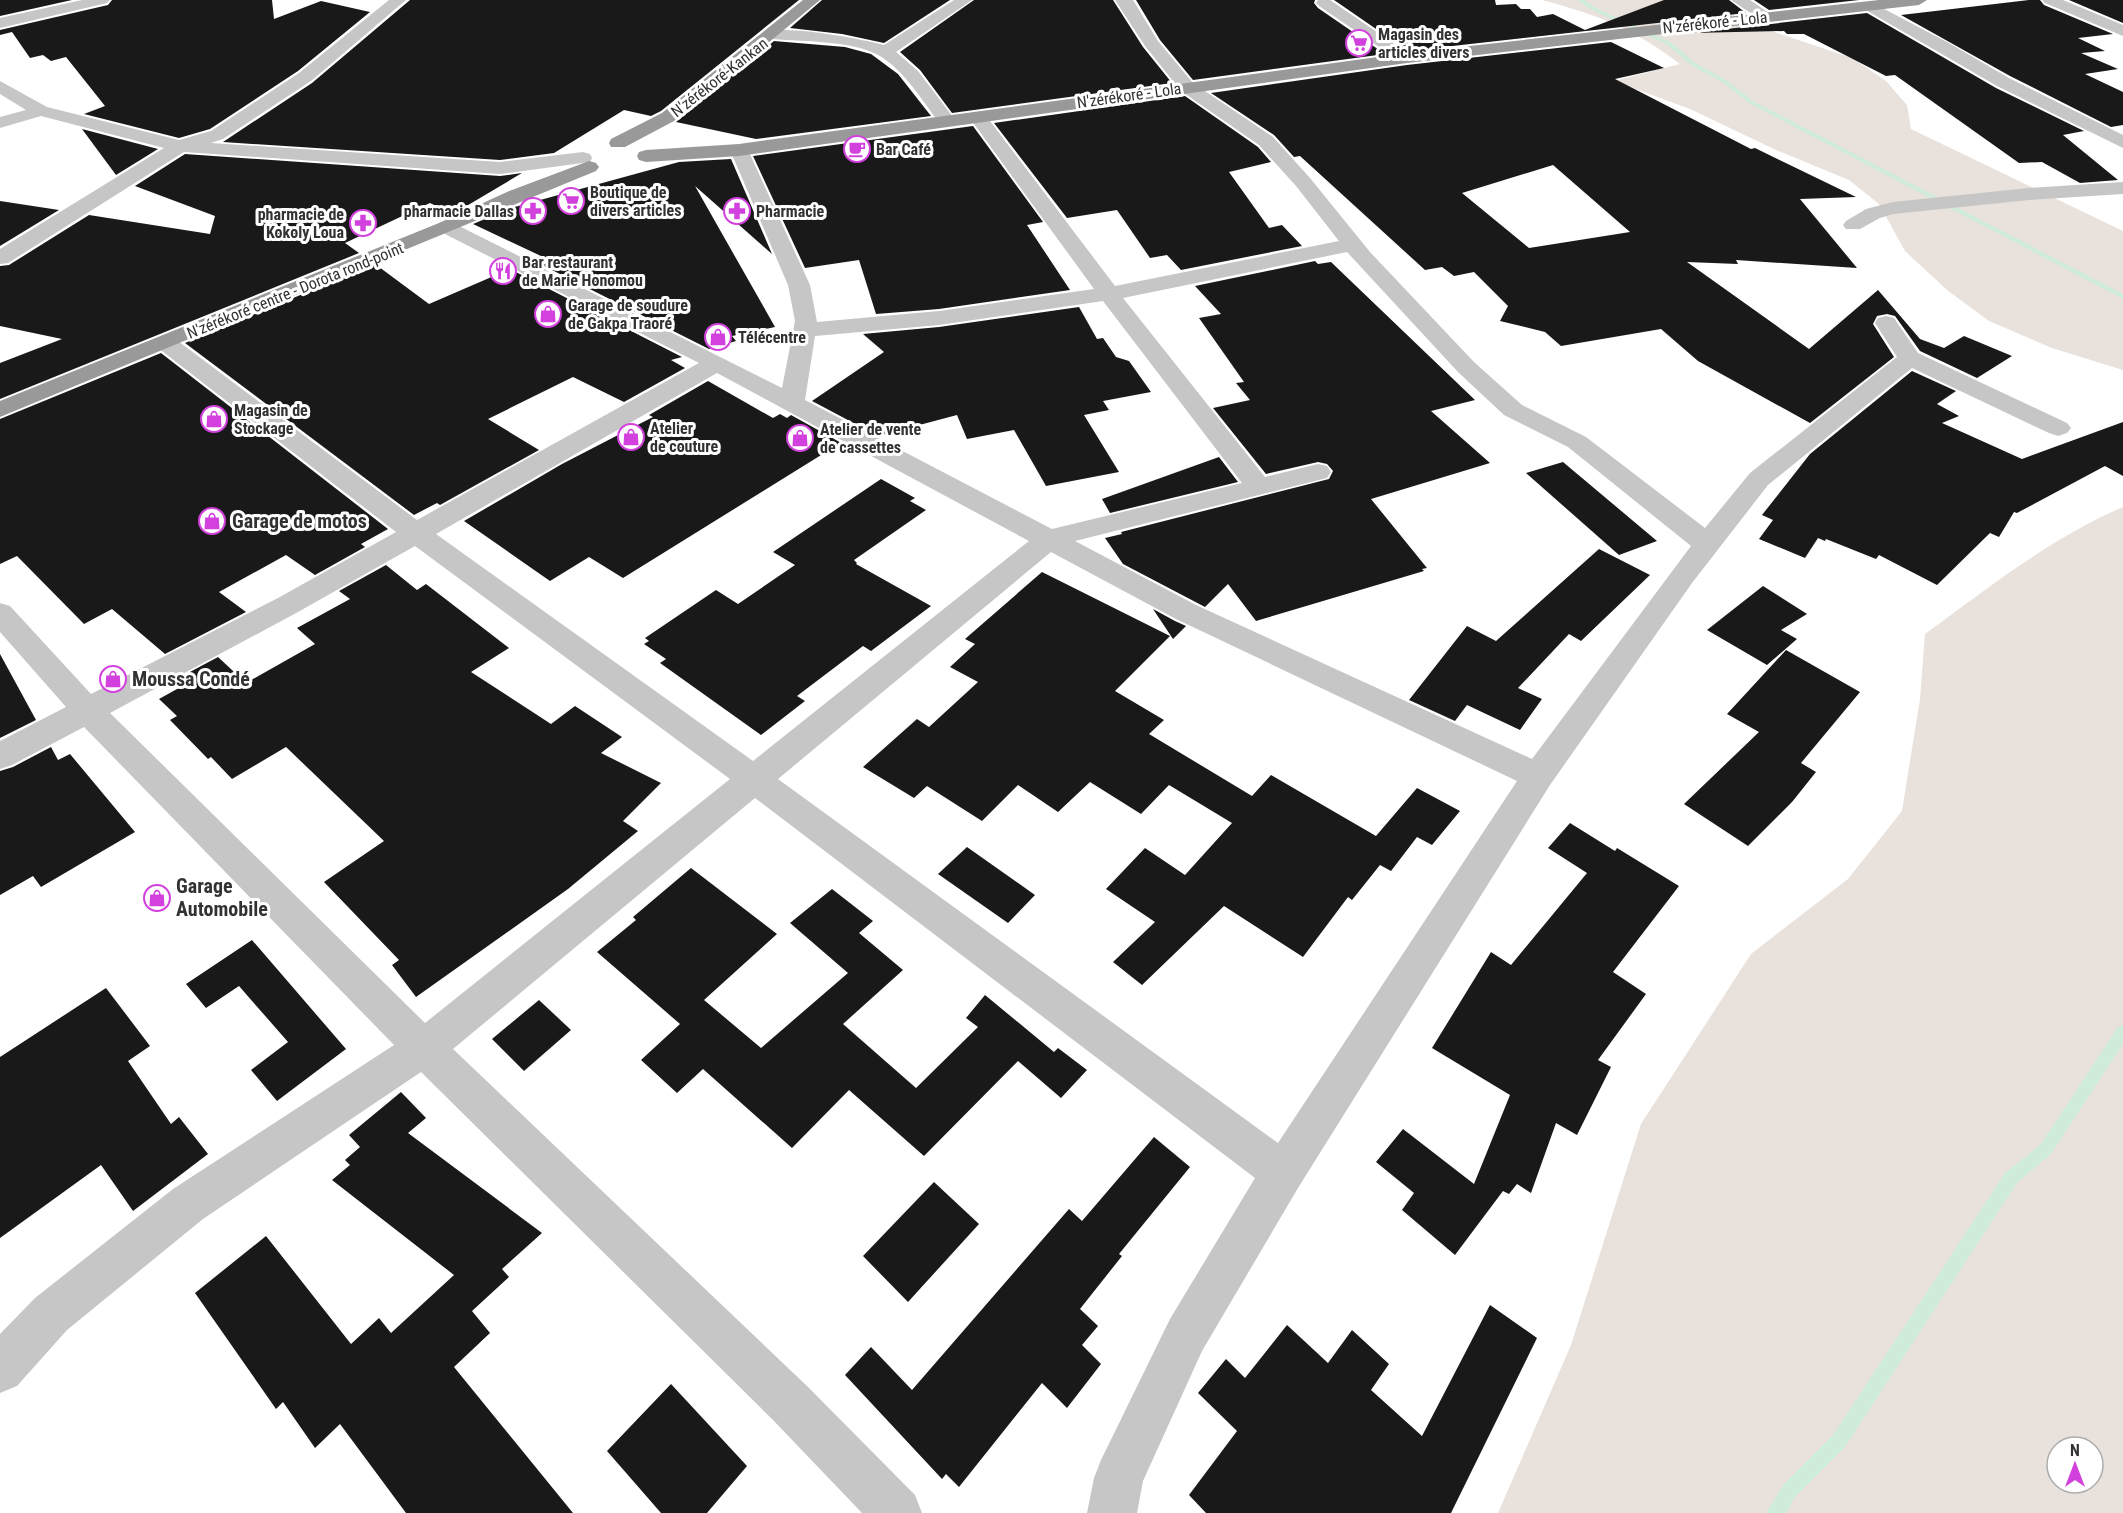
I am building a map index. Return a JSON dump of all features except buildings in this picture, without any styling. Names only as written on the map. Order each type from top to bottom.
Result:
[{"type":"highway","name":"N'zérékoré-Kankan","points":[[599,155],[668,117],[812,0]]},
{"type":"highway","name":"N'zérékoré - Lola","points":[[599,155],[635,144],[645,149],[639,161],[739,150],[1407,58],[1919,0]]},
{"type":"highway","name":"N'zérékoré centre - Dorota rond-point","points":[[0,410],[446,227],[599,155]]},
{"type":"street","points":[[0,23],[102,0]]},
{"type":"street","points":[[0,258],[180,146],[217,135],[265,104],[305,77],[399,0]]},
{"type":"street","points":[[885,52],[964,0]]},
{"type":"street","points":[[1123,0],[1151,43],[1187,87],[1266,141],[1303,182],[1352,245],[1466,367],[1513,410],[1577,442],[1707,544]]},
{"type":"street","points":[[1739,0],[1767,17]]},
{"type":"street","points":[[2050,0],[2123,31]]},
{"type":"street","points":[[1324,3],[1407,58]]},
{"type":"street","points":[[1869,6],[2003,81],[2123,142]]},
{"type":"street","points":[[772,34],[856,44],[885,52],[911,74],[947,121]]},
{"type":"street","points":[[0,86],[41,111],[180,146],[500,168],[599,155]]},
{"type":"street","points":[[0,123],[41,111]]},
{"type":"street","points":[[978,117],[1109,294],[1258,486]]},
{"type":"street","points":[[739,150],[800,285],[806,321],[792,402]]},
{"type":"street","points":[[1853,225],[1868,214],[1900,205],[1943,203],[2013,194],[2123,188]]},
{"type":"street","points":[[446,227],[792,402],[1186,612],[1538,776]]},
{"type":"street","points":[[805,330],[939,318],[1109,294],[1352,245]]},
{"type":"street","points":[[1886,323],[1910,358],[2058,428]]},
{"type":"street","points":[[166,343],[416,533],[754,780],[1283,1173]]},
{"type":"street","points":[[1112,1513],[1119,1478],[1186,1335],[1283,1173],[1538,776],[1682,576],[1759,479],[1910,358]]},
{"type":"street","points":[[0,756],[288,605],[717,363]]},
{"type":"street","points":[[0,1369],[51,1314],[189,1204],[424,1048],[1049,539],[1318,472]]},
{"type":"street","points":[[0,613],[87,710],[424,1048],[790,1403],[897,1513]]},
{"type":"shaded area","points":[[1542,0],[1696,0],[1777,33],[1852,58],[1886,81],[1907,105],[1911,129],[2123,231],[2123,370],[2052,348],[1989,321],[1947,290],[1905,251],[1879,204],[1849,180],[1776,150],[1690,109],[1614,81],[1680,64],[1646,41],[1614,24],[1581,11]]},
{"type":"shaded area","points":[[2123,507],[2123,1513],[1498,1513],[1571,1345],[1641,1124],[1751,954],[1848,879],[1902,811],[1920,699],[1925,634],[1996,582],[2071,533]]},
{"type":"waterway","points":[[1580,0],[1596,10],[1670,44],[1693,64],[1724,81],[1751,102],[2123,297]]},
{"type":"waterway","points":[[1775,1513],[1789,1491],[1839,1441],[2011,1178],[2046,1149],[2123,1032]]},
{"type":"place","name":"Magasin des articles divers","points":[[1359,43]]},
{"type":"place","name":"Bar Café","points":[[857,149]]},
{"type":"place","name":"Boutique de divers articles","points":[[571,201]]},
{"type":"place","name":"pharmacie Dallas","points":[[533,211]]},
{"type":"place","name":"Pharmacie","points":[[737,211]]},
{"type":"place","name":"pharmacie de Kokoly Loua","points":[[363,223]]},
{"type":"place","name":"Bar restaurant de Marie Honomou","points":[[503,271]]},
{"type":"place","name":"Garage de soudure de Gakpa Traoré","points":[[548,314]]},
{"type":"place","name":"Télécentre","points":[[718,337]]},
{"type":"place","name":"Magasin de Stockage","points":[[214,419]]},
{"type":"place","name":"Atelier de couture","points":[[631,437]]},
{"type":"place","name":"Atelier de vente de cassettes","points":[[800,438]]},
{"type":"place","name":"Garage de motos","points":[[212,521]]},
{"type":"place","name":"Moussa Condé","points":[[113,679]]},
{"type":"place","name":"Garage Automobile","points":[[157,898]]}]
